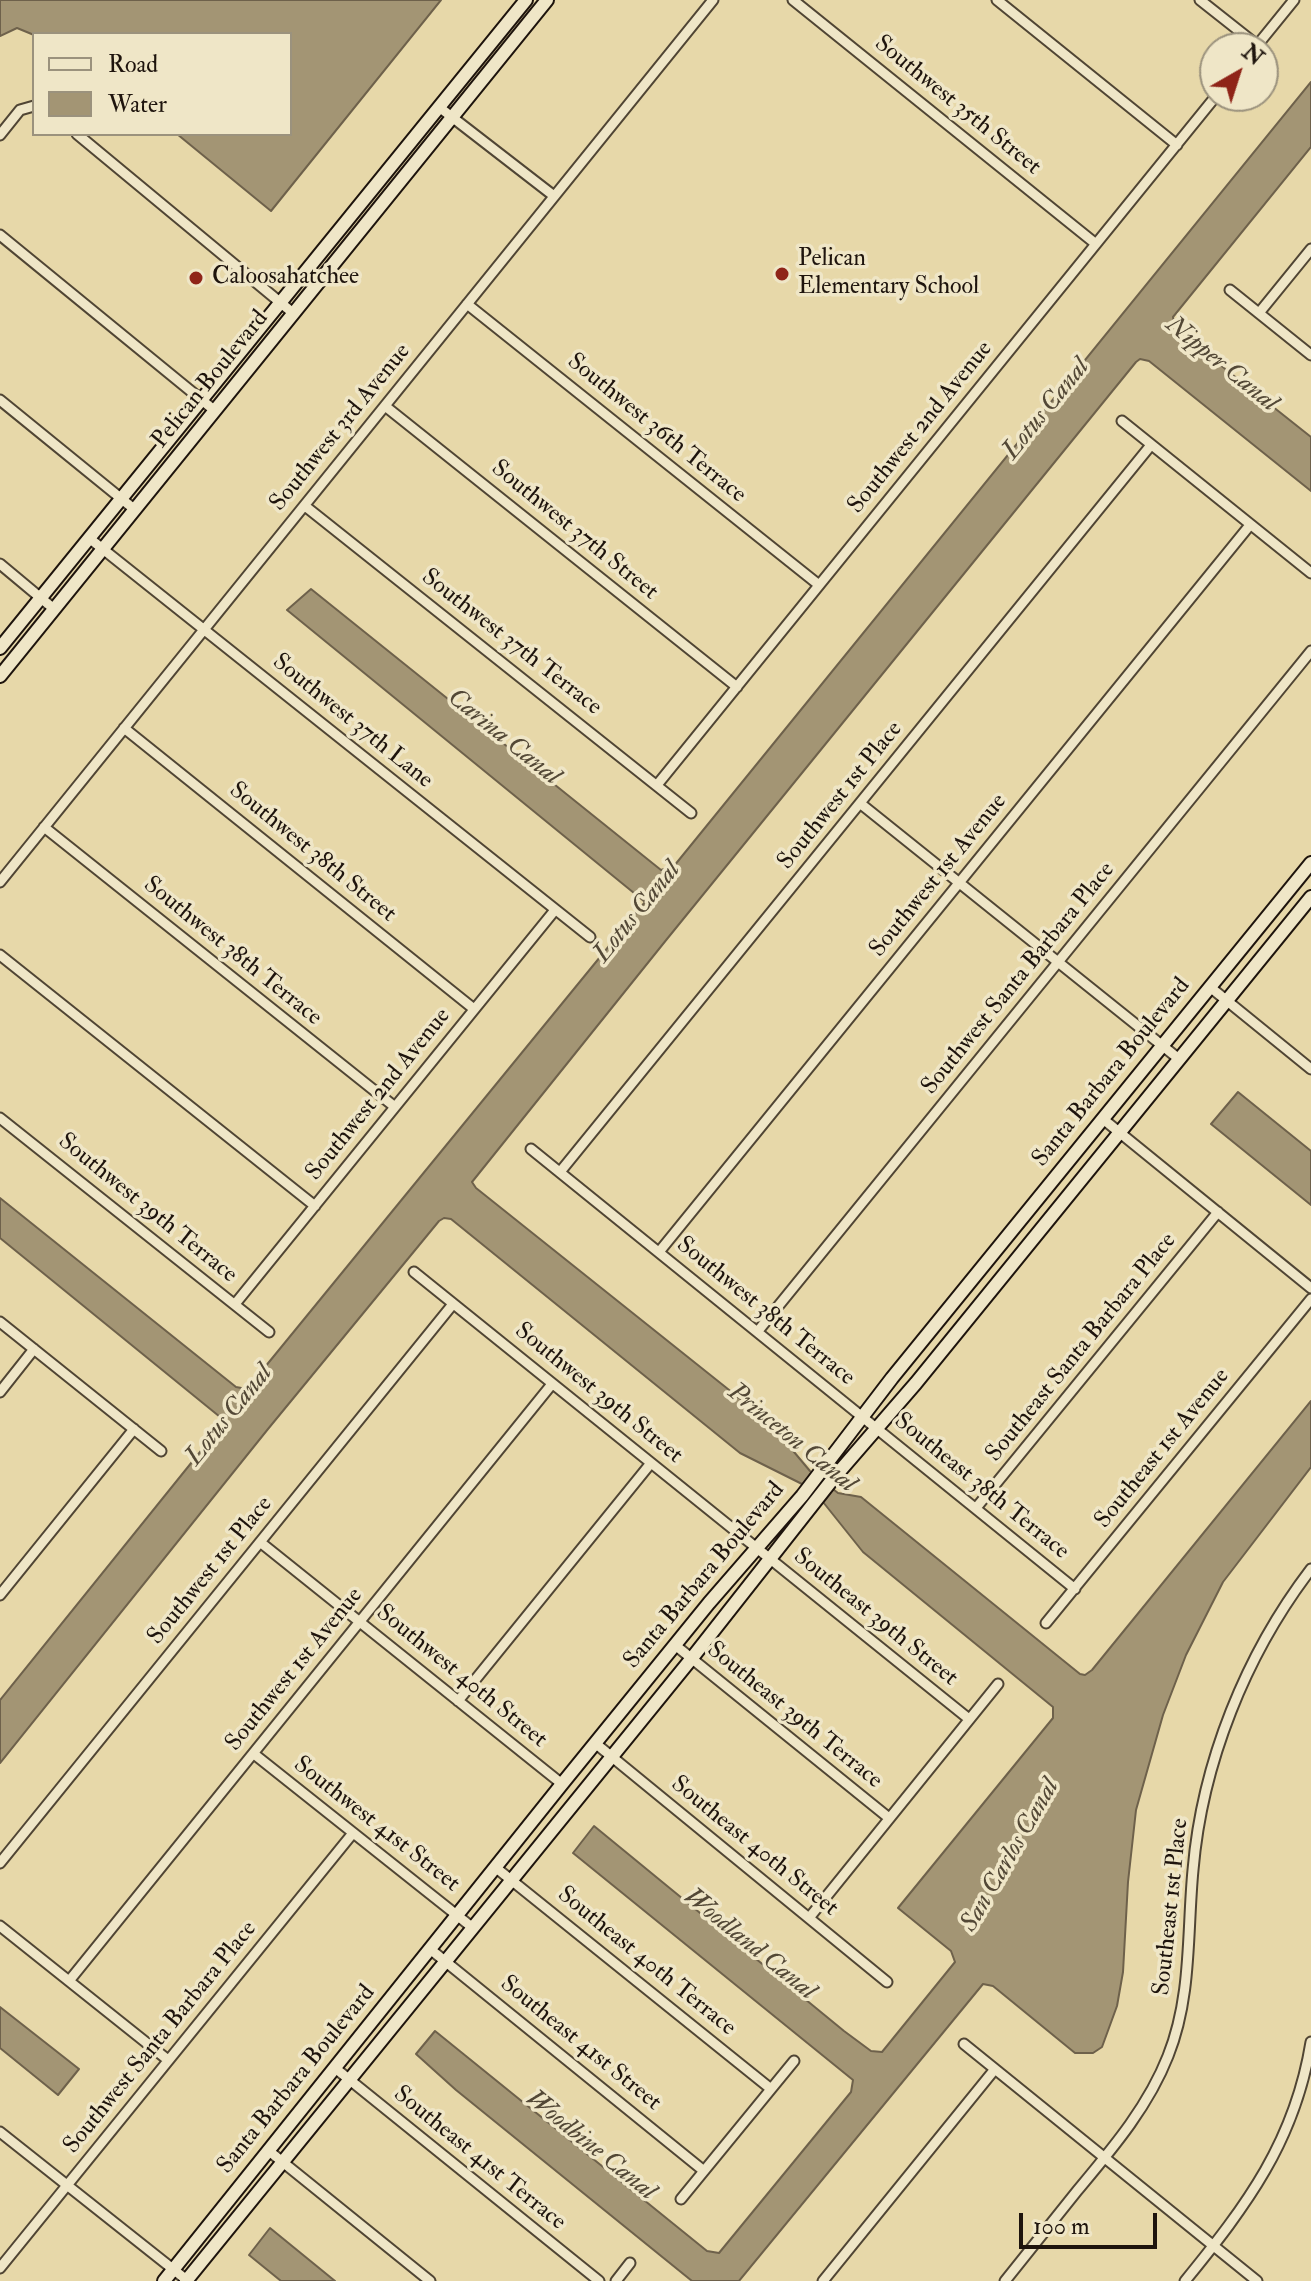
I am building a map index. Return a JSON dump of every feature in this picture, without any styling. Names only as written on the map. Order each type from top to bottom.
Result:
[{"type":"main road","name":"Pelican Boulevard","points":[[0,648],[526,0]]},
{"type":"main road","name":"Pelican Boulevard","points":[[0,676],[547,0]]},
{"type":"main road","name":"Santa Barbara Boulevard","points":[[164,2281],[595,1743],[802,1496],[862,1417],[1311,863]]},
{"type":"main road","name":"Santa Barbara Boulevard","points":[[187,2281],[692,1658],[832,1480],[1311,897]]},
{"type":"main road","points":[[990,1258],[1006,1271]]},
{"type":"street","name":"Southwest 3rd Avenue","points":[[0,882],[713,0]]},
{"type":"street","name":"Southwest 35th Street","points":[[793,0],[1096,244]]},
{"type":"street","points":[[997,0],[1177,145]]},
{"type":"street","points":[[1200,0],[1238,32]]},
{"type":"street","points":[[1268,32],[1294,0]]},
{"type":"street","points":[[0,135],[20,110],[32,106]]},
{"type":"street","points":[[439,107],[554,196]]},
{"type":"street","name":"Southwest 2nd Avenue","points":[[657,785],[1203,112]]},
{"type":"street","points":[[79,136],[293,313]]},
{"type":"street","points":[[0,235],[214,410]]},
{"type":"street","points":[[1259,313],[1311,249]]},
{"type":"street","points":[[1230,290],[1311,355]]},
{"type":"street","name":"Southwest 36th Terrace","points":[[467,304],[819,585]]},
{"type":"street","points":[[0,400],[134,509]]},
{"type":"street","name":"Southwest 37th Street","points":[[385,406],[737,687]]},
{"type":"street","points":[[1122,421],[1311,573]]},
{"type":"street","name":"Southwest 1st Place","points":[[560,1172],[1151,445]]},
{"type":"street","name":"Southwest 37th Terrace","points":[[305,506],[691,813]]},
{"type":"street","name":"Southwest 1st Avenue","points":[[659,1252],[1250,525]]},
{"type":"street","name":"Southwest 37th Lane","points":[[89,538],[590,937]]},
{"type":"street","points":[[0,564],[54,609]]},
{"type":"street","name":"Southwest Santa Barbara Place","points":[[758,1331],[1311,651]]},
{"type":"street","name":"Southwest 38th Street","points":[[124,728],[474,1009]]},
{"type":"street","points":[[861,804],[1179,1059]]},
{"type":"street","name":"Southwest 38th Terrace","points":[[44,827],[395,1107]]},
{"type":"street","name":"Southwest 2nd Avenue","points":[[235,1304],[555,910]]},
{"type":"street","points":[[0,955],[315,1206]]},
{"type":"street","points":[[1210,987],[1311,1069]]},
{"type":"street","name":"Southwest 39th Terrace","points":[[0,1118],[269,1332]]},
{"type":"street","points":[[1103,1119],[1311,1288]]},
{"type":"street","name":"Southwest 38th Terrace","points":[[531,1149],[862,1417]]},
{"type":"street","name":"Southeast Santa Barbara Place","points":[[976,1508],[1218,1212]]},
{"type":"street","name":"Southwest 39th Street","points":[[414,1272],[756,1548]]},
{"type":"street","name":"Southeast 1st Avenue","points":[[1046,1623],[1311,1299]]},
{"type":"street","name":"Southwest 1st Place","points":[[0,1863],[453,1304]]},
{"type":"street","points":[[0,1322],[161,1451]]},
{"type":"street","points":[[0,1392],[34,1349]]},
{"type":"street","name":"Southwest 1st Avenue","points":[[69,1981],[552,1384]]},
{"type":"street","name":"Southeast 38th Terrace","points":[[862,1417],[1075,1589]]},
{"type":"street","points":[[0,1595],[134,1429]]},
{"type":"street","points":[[458,1701],[651,1463]]},
{"type":"street","name":"Southwest 40th Street","points":[[260,1542],[562,1784]]},
{"type":"street","name":"Southeast 39th Street","points":[[756,1548],[969,1719]]},
{"type":"street","name":"Southeast 1st Place","points":[[1005,2281],[1130,2126],[1149,2097],[1168,2058],[1184,1998],[1197,1836],[1212,1771],[1226,1726],[1250,1669],[1272,1628],[1311,1569]]},
{"type":"street","name":"Southeast 39th Terrace","points":[[675,1645],[889,1818]]},
{"type":"street","points":[[809,1918],[998,1684]]},
{"type":"street","name":"Southeast 40th Street","points":[[595,1743],[887,1982]]},
{"type":"street","name":"Southwest 41st Street","points":[[254,1754],[473,1928]]},
{"type":"street","name":"Southwest Santa Barbara Place","points":[[0,2268],[353,1833]]},
{"type":"street","name":"Southeast 40th Terrace","points":[[495,1867],[771,2089]]},
{"type":"street","points":[[0,1926],[168,2060]]},
{"type":"street","name":"Southeast 41st Street","points":[[430,1949],[704,2171]]},
{"type":"street","points":[[1185,2281],[1242,2209],[1272,2161],[1294,2109],[1311,2042]]},
{"type":"street","points":[[964,2044],[1257,2281]]},
{"type":"street","points":[[681,2199],[794,2061]]},
{"type":"street","name":"Southeast 41st Terrace","points":[[335,2068],[599,2281]]},
{"type":"street","points":[[823,2281],[995,2069]]},
{"type":"street","points":[[0,2132],[187,2281]]},
{"type":"street","points":[[269,2151],[430,2281]]},
{"type":"street","points":[[616,2281],[630,2263]]},
{"type":"water","points":[[0,0],[441,0],[271,211],[179,136],[292,136],[292,32],[32,34],[17,28],[0,36]]},
{"type":"water","points":[[1311,82],[1311,147],[1173,317],[1175,329],[1311,437],[1311,491],[1149,361],[1140,359],[1136,362],[472,1182],[768,1421],[810,1471],[838,1493],[861,1497],[1080,1674],[1085,1675],[1092,1670],[1311,1401],[1311,1467],[1223,1582],[1186,1655],[1163,1715],[1136,1810],[1123,1972],[1117,2006],[1102,2047],[1093,2053],[1075,2053],[993,1986],[983,1984],[739,2281],[692,2281],[416,2054],[435,2031],[707,2251],[719,2253],[851,2092],[853,2080],[573,1853],[594,1826],[844,2031],[871,2051],[882,2052],[955,1962],[951,1951],[898,1908],[1053,1718],[1053,1707],[863,1552],[823,1502],[802,1484],[740,1453],[451,1219],[444,1218],[268,1429],[0,1763],[0,1700],[225,1421],[0,1238],[0,1198],[236,1387],[247,1389],[645,902],[287,610],[311,589],[661,870],[674,866]]},
{"type":"water","points":[[1238,1092],[1311,1151],[1311,1205],[1211,1124]]},
{"type":"water","points":[[0,2007],[79,2069],[58,2095],[0,2048]]},
{"type":"water","points":[[270,2228],[335,2281],[281,2281],[249,2255]]},
{"type":"place","name":"Pelican Elementary School","points":[[782,274]]},
{"type":"place","name":"Caloosahatchee","points":[[196,278]]},
{"type":"water label","name":"Nipper Canal","points":[[1221,365]]},
{"type":"water label","name":"Lotus Canal","points":[[1047,410]]},
{"type":"water label","name":"Carina Canal","points":[[503,738]]},
{"type":"water label","name":"Lotus Canal","points":[[638,913]]},
{"type":"water label","name":"Lotus Canal","points":[[230,1416]]},
{"type":"water label","name":"Princeton Canal","points":[[791,1439]]},
{"type":"water label","name":"San Carlos Canal","points":[[1011,1856]]},
{"type":"water label","name":"Woodland Canal","points":[[749,1945]]},
{"type":"water label","name":"Woodbine Canal","points":[[590,2146]]}]
